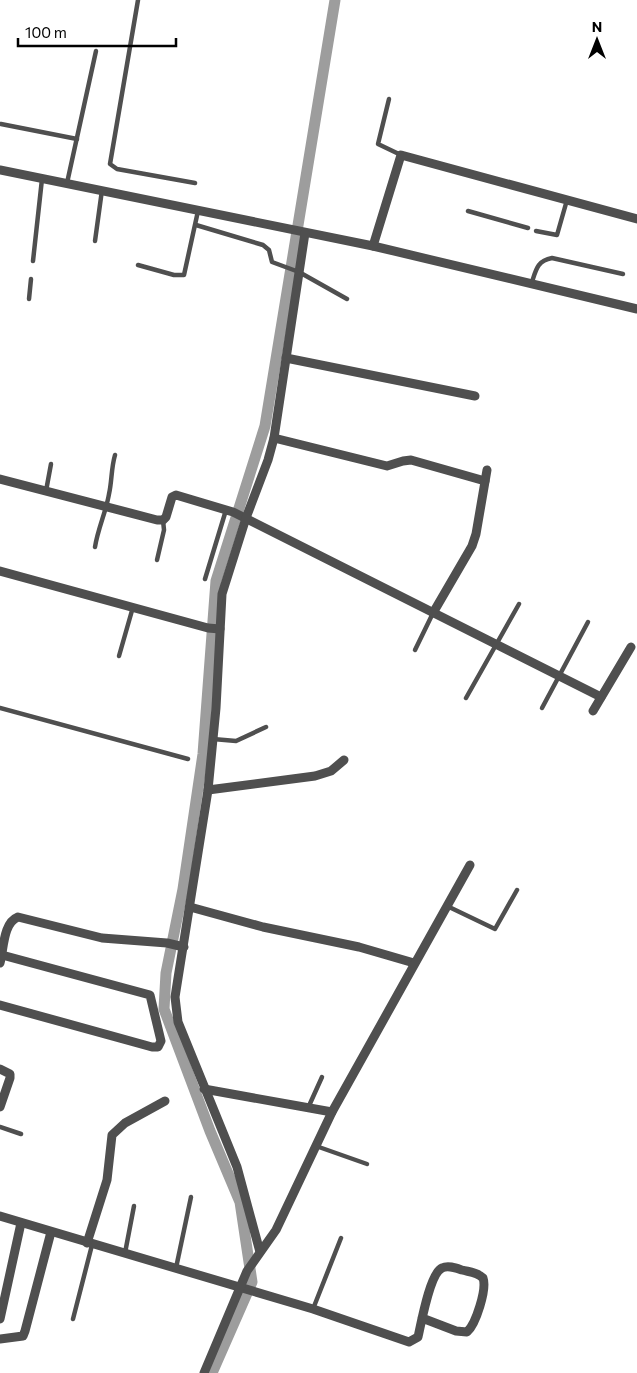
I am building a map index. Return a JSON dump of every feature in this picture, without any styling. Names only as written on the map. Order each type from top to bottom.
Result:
[{"type":"street","points":[[373,246],[401,154],[637,219]]},
{"type":"street","points":[[0,170],[373,246],[637,309]]},
{"type":"street","points":[[259,1254],[237,1167],[204,1089],[178,1022],[175,1009],[181,946],[190,907],[208,790],[213,740],[215,628],[222,594],[244,517],[268,460],[274,438],[286,358],[300,232]]},
{"type":"street","points":[[286,358],[475,396]]},
{"type":"street","points":[[274,438],[387,466],[411,460],[485,480]]},
{"type":"street","points":[[433,613],[472,546],[476,534],[487,470]]},
{"type":"street","points":[[0,479],[163,520],[172,497],[176,495],[229,511],[601,697]]},
{"type":"street","points":[[0,571],[215,628]]},
{"type":"street","points":[[592,711],[631,647]]},
{"type":"street","points":[[208,790],[315,776],[331,771],[344,760]]},
{"type":"street","points":[[204,1373],[247,1271],[276,1230],[332,1112],[470,865]]},
{"type":"street","points":[[190,907],[262,927],[359,947],[414,963]]},
{"type":"street","points":[[0,1005],[152,1047],[158,1047],[161,1041],[150,995],[1,959],[8,927],[11,921],[18,917],[102,938],[167,943],[181,946]]},
{"type":"street","points":[[0,1069],[10,1074],[0,1107]]},
{"type":"street","points":[[204,1089],[332,1112]]},
{"type":"street","points":[[90,1244],[107,1180],[112,1135],[125,1123],[165,1101]]},
{"type":"street","points":[[0,1216],[176,1270],[313,1309],[409,1342],[418,1337],[422,1318],[435,1274],[440,1268],[447,1266],[479,1274],[484,1278],[484,1290],[472,1328],[467,1332],[456,1332],[422,1318]]},
{"type":"street","points":[[1,1313],[21,1223]]},
{"type":"street","points":[[0,1339],[18,1338],[23,1336],[25,1332],[51,1232]]},
{"type":"lane","points":[[138,0],[110,164],[117,169],[195,183]]},
{"type":"lane","points":[[67,184],[96,51]]},
{"type":"lane","points":[[390,99],[378,144],[401,154]]},
{"type":"lane","points":[[1,124],[77,138]]},
{"type":"lane","points":[[33,261],[42,179]]},
{"type":"lane","points":[[95,241],[102,190]]},
{"type":"lane","points":[[536,231],[557,235],[567,200]]},
{"type":"lane","points":[[138,265],[174,275],[184,275],[198,210]]},
{"type":"lane","points":[[468,211],[528,228]]},
{"type":"lane","points":[[196,226],[262,245],[269,250],[272,262],[296,271],[347,299]]},
{"type":"lane","points":[[531,285],[538,264],[544,259],[552,258],[623,274]]},
{"type":"lane","points":[[29,299],[31,279]]},
{"type":"lane","points":[[95,547],[99,527],[107,506],[110,476],[115,455]]},
{"type":"lane","points":[[46,491],[51,464]]},
{"type":"lane","points":[[205,579],[229,511]]},
{"type":"lane","points":[[157,560],[164,530],[163,520]]},
{"type":"lane","points":[[466,698],[519,604]]},
{"type":"lane","points":[[119,656],[132,607]]},
{"type":"lane","points":[[415,650],[433,613]]},
{"type":"lane","points":[[542,708],[588,622]]},
{"type":"lane","points":[[0,708],[188,759]]},
{"type":"lane","points":[[213,740],[236,741],[266,727]]},
{"type":"lane","points":[[447,906],[495,929],[517,890]]},
{"type":"lane","points":[[308,1108],[322,1077]]},
{"type":"lane","points":[[0,1127],[21,1134]]},
{"type":"lane","points":[[316,1146],[367,1164]]},
{"type":"lane","points":[[176,1270],[192,1197]]},
{"type":"lane","points":[[124,1254],[134,1206]]},
{"type":"lane","points":[[313,1309],[341,1238]]},
{"type":"lane","points":[[73,1319],[90,1244]]},
{"type":"waterway","points":[[212,1373],[252,1282],[240,1202],[210,1131],[164,1009],[166,973],[183,889],[203,754],[216,581],[265,426],[335,0]]}]
